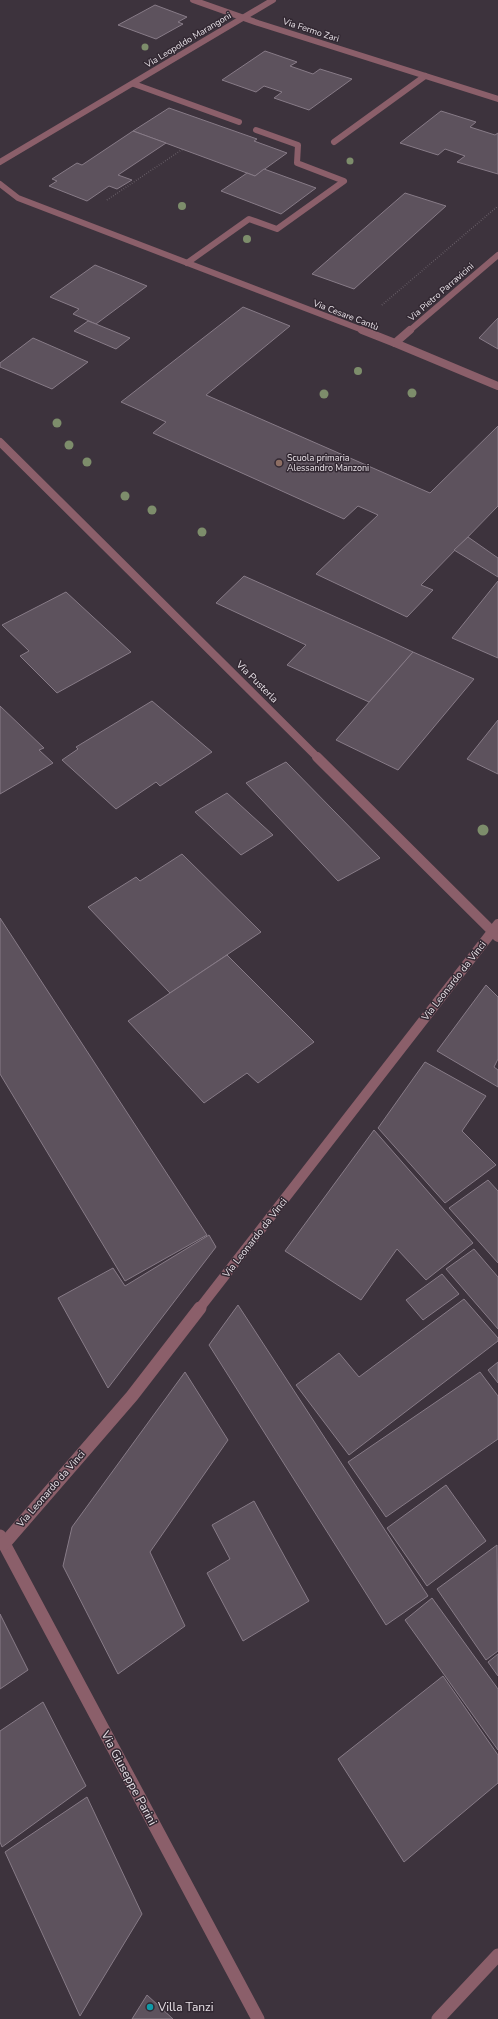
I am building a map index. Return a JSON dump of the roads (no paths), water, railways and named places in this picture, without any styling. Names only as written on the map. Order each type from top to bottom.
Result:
[{"type":"street","name":"Via Fermo Zari","points":[[193,0],[498,99]]},
{"type":"street","name":"Via Leopoldo Marangoni","points":[[0,162],[134,84],[273,0]]},
{"type":"street","points":[[334,142],[425,76]]},
{"type":"street","points":[[134,84],[239,122]]},
{"type":"street","points":[[188,263],[249,219],[277,229],[344,180],[297,163],[298,146],[256,130]]},
{"type":"street","name":"Via Cesare Cantù","points":[[0,184],[18,198],[355,327],[498,386]]},
{"type":"street","name":"Via Pietro Parravicini","points":[[395,344],[498,255]]},
{"type":"street","name":"Via Pusterla","points":[[0,442],[496,931]]},
{"type":"street","name":"Via Leonardo da Vinci","points":[[2,1540],[132,1396],[496,931]]},
{"type":"street","name":"Via Giuseppe Parini","points":[[2,1540],[258,2019]]},
{"type":"street","points":[[438,2019],[498,1956]]},
{"type":"place","name":"Scuola primaria Alessandro Manzoni","points":[[279,463]]},
{"type":"place","name":"Villa Tanzi","points":[[150,2007]]}]
